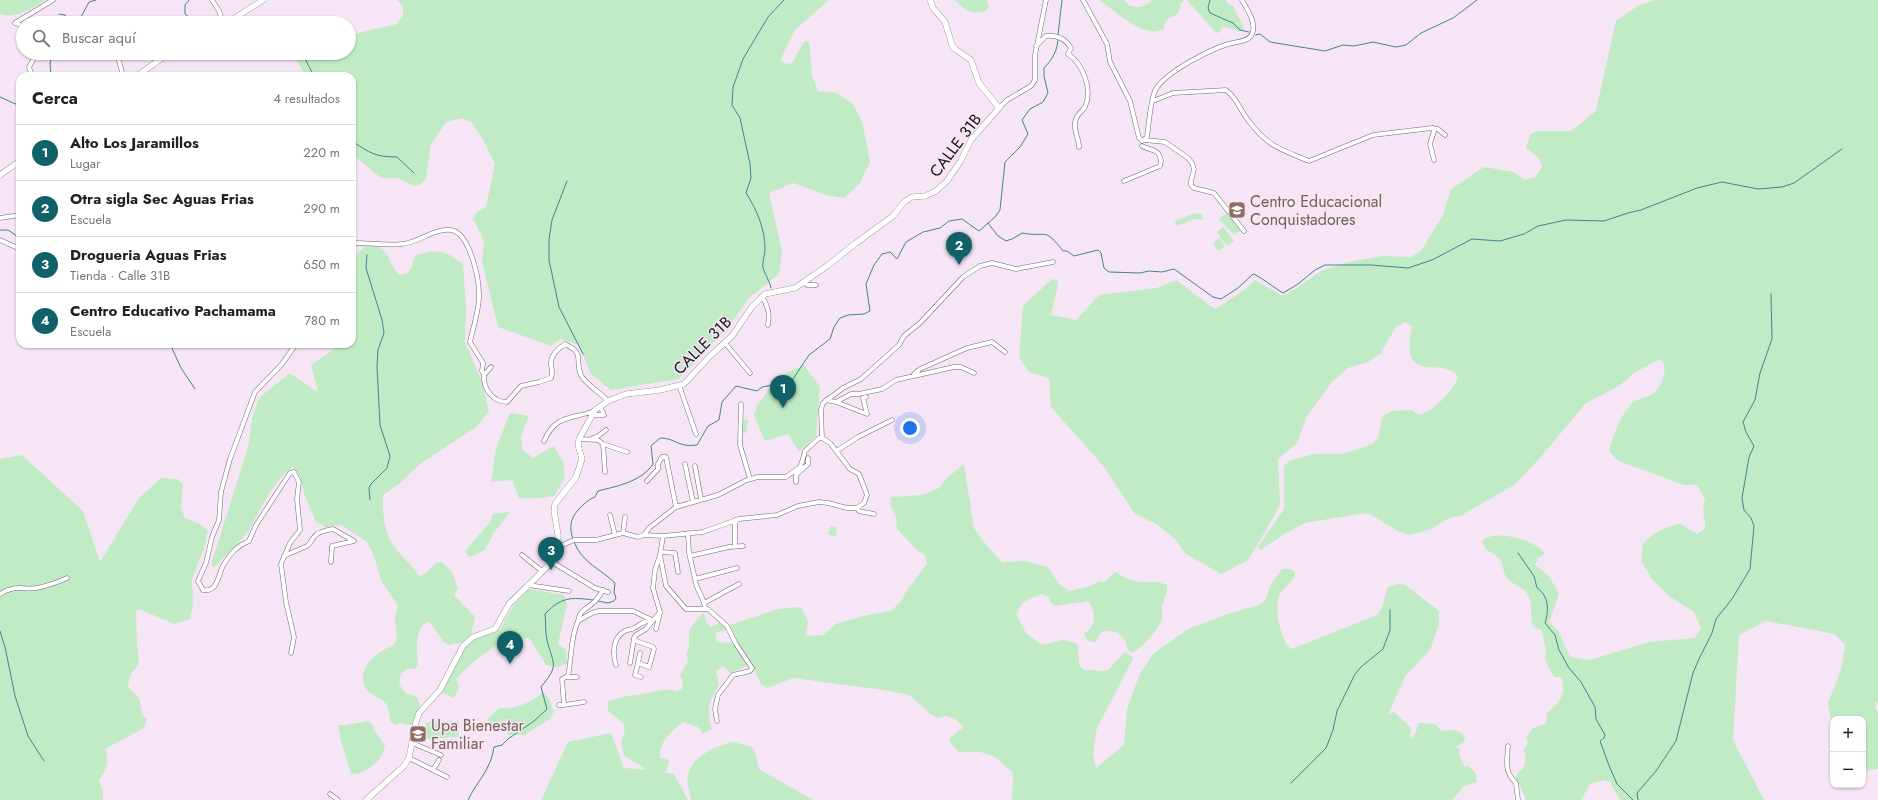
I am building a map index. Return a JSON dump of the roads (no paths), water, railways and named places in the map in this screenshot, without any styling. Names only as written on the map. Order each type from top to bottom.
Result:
[{"type":"street","points":[[27,16],[53,0]]},
{"type":"street","points":[[212,0],[221,16]]},
{"type":"street","points":[[238,16],[263,0]]},
{"type":"street","points":[[930,0],[934,8],[945,22],[952,45],[955,49],[972,60],[979,83],[999,108]]},
{"type":"street","name":"CALLE 31B","points":[[579,439],[593,413],[608,401],[626,394],[660,390],[684,384],[710,356],[725,343],[762,296],[773,292],[790,290],[803,282],[894,216],[904,202],[912,197],[925,196],[936,191],[947,181],[960,162],[971,140],[999,108],[1007,100],[1031,86],[1034,82],[1036,46],[1045,11],[1046,0]]},
{"type":"street","points":[[1083,0],[1107,44],[1110,62],[1130,101],[1139,138],[1142,141],[1165,142],[1188,158],[1194,169],[1191,185],[1194,188],[1214,193],[1244,230]]},
{"type":"street","points":[[1145,140],[1147,137],[1156,89],[1189,62],[1215,48],[1249,38],[1252,34],[1253,24],[1250,12],[1242,0]]},
{"type":"street","points":[[1036,46],[1046,36],[1053,35],[1068,42],[1071,48],[1068,54],[1077,64],[1088,88],[1084,107],[1076,119],[1074,127],[1079,139],[1079,147]]},
{"type":"street","points":[[31,72],[29,67],[33,60]]},
{"type":"street","points":[[119,60],[122,72]]},
{"type":"street","points":[[143,72],[159,60]]},
{"type":"street","points":[[1153,101],[1173,93],[1226,90],[1232,94],[1247,119],[1269,144],[1309,161],[1373,135],[1432,128],[1438,129],[1446,135]]},
{"type":"street","points":[[1432,128],[1434,131],[1430,144],[1434,160]]},
{"type":"street","points":[[1124,181],[1161,164],[1161,157],[1156,150],[1142,146]]},
{"type":"street","points":[[0,175],[16,164]]},
{"type":"street","points":[[0,218],[16,216]]},
{"type":"street","points":[[356,243],[403,244],[443,230],[453,230],[468,247],[475,268],[480,295],[470,342],[483,363],[482,371],[484,380],[490,394],[501,402],[507,402],[521,386],[551,378],[553,374],[551,363],[552,357],[565,344],[575,348],[579,358],[581,375],[608,401]]},
{"type":"street","points":[[0,240],[16,247]]},
{"type":"street","points":[[822,438],[822,406],[826,400],[847,385],[861,379],[899,345],[904,336],[920,323],[963,277],[976,268],[992,263],[1016,269],[1053,262]]},
{"type":"street","points":[[803,282],[807,285],[816,285]]},
{"type":"street","points":[[762,296],[768,306],[768,325]]},
{"type":"street","points":[[913,375],[920,369],[967,348],[992,342],[1005,352]]},
{"type":"street","points":[[725,343],[750,373]]},
{"type":"street","points":[[290,653],[294,638],[280,568],[290,543],[300,530],[297,499],[299,482],[294,472],[290,472],[256,524],[249,541],[239,545],[231,554],[223,566],[220,576],[213,588],[208,591],[203,590],[198,581],[206,563],[212,537],[219,520],[221,492],[230,459],[255,392],[282,364],[293,348]]},
{"type":"street","points":[[484,375],[491,367]]},
{"type":"street","points":[[836,402],[851,394],[859,394],[882,388],[896,380],[913,375],[954,367],[967,369],[974,373]]},
{"type":"street","points":[[679,386],[696,434]]},
{"type":"street","points":[[826,400],[836,402],[867,414],[863,398],[866,397]]},
{"type":"street","points":[[742,404],[740,445],[750,479]]},
{"type":"street","points":[[544,441],[554,425],[562,420],[593,413],[604,415],[600,406]]},
{"type":"street","points":[[838,450],[858,437],[892,420]]},
{"type":"street","points":[[590,439],[598,436],[606,430]]},
{"type":"street","points":[[558,547],[572,540],[596,540],[622,533],[638,537],[644,535],[663,536],[703,532],[735,520],[777,515],[798,506],[820,502],[847,508],[857,508],[864,503],[867,493],[860,474],[850,469],[838,450],[830,442],[819,438],[806,449],[803,454],[802,462],[790,475],[782,478],[767,477],[750,479],[718,495],[676,507],[649,528],[644,535]]},
{"type":"street","points":[[366,800],[404,766],[409,758],[419,713],[440,690],[463,646],[473,637],[495,629],[509,604],[552,562],[558,547],[555,504],[576,477],[582,462],[582,455],[578,445],[579,439],[598,440],[602,444],[627,452]]},
{"type":"street","points":[[602,444],[605,472]]},
{"type":"street","points":[[647,481],[658,469],[658,464],[662,457],[666,457],[676,507]]},
{"type":"street","points":[[796,482],[796,475],[808,464],[808,458]]},
{"type":"street","points":[[685,464],[693,502]]},
{"type":"street","points":[[695,466],[701,499]]},
{"type":"street","points":[[857,508],[859,511],[874,514]]},
{"type":"street","points":[[610,515],[615,535]]},
{"type":"street","points":[[622,533],[625,517]]},
{"type":"street","points":[[735,520],[735,546]]},
{"type":"street","points":[[284,556],[308,546],[314,536],[320,532],[333,529],[354,541],[332,546],[331,562]]},
{"type":"street","points":[[688,533],[690,556],[696,587],[705,608]]},
{"type":"street","points":[[656,629],[661,611],[653,588],[655,570],[661,553],[663,536]]},
{"type":"street","points":[[690,556],[735,546],[743,546]]},
{"type":"street","points":[[661,553],[675,553],[678,572]]},
{"type":"street","points":[[661,553],[664,578],[670,592],[686,609],[693,610],[708,608],[723,621],[752,668],[750,671],[733,675],[718,695],[715,709],[718,721]]},
{"type":"street","points":[[522,555],[543,572]]},
{"type":"street","points":[[552,562],[563,570],[608,592]]},
{"type":"street","points":[[695,579],[737,568]]},
{"type":"street","points":[[0,594],[10,588],[35,588],[68,578]]},
{"type":"street","points":[[704,603],[739,584]]},
{"type":"street","points":[[528,585],[569,591]]},
{"type":"street","points":[[567,677],[571,663],[572,644],[579,615],[587,606],[594,603],[603,590]]},
{"type":"street","points":[[578,621],[592,613],[628,611],[633,611],[652,620]]},
{"type":"street","points":[[630,663],[634,638],[646,629],[652,620],[660,613]]},
{"type":"street","points":[[616,665],[613,651],[619,636],[626,630],[634,629],[642,622],[652,620]]},
{"type":"street","points":[[634,638],[636,641],[653,647],[654,651],[651,668],[638,663]]},
{"type":"street","points":[[640,653],[636,675],[641,677]]},
{"type":"street","points":[[577,677],[567,677],[562,680],[562,705],[584,702]]},
{"type":"street","points":[[412,743],[441,755]]},
{"type":"street","points":[[1508,746],[1506,767],[1510,778],[1516,783],[1518,800]]},
{"type":"street","points":[[409,758],[447,777]]},
{"type":"street","points":[[433,770],[439,760]]},
{"type":"street","points":[[330,794],[338,800]]},
{"type":"waterway","points":[[82,16],[89,2],[96,0]]},
{"type":"waterway","points":[[188,16],[185,14],[185,5],[189,0]]},
{"type":"waterway","points":[[771,288],[763,268],[765,249],[764,234],[754,206],[746,193],[751,178],[750,164],[740,118],[732,105],[733,87],[743,59],[768,17],[784,0]]},
{"type":"waterway","points":[[1058,35],[1062,0]]},
{"type":"waterway","points":[[1210,0],[1208,8],[1210,13],[1233,23],[1240,30],[1249,32]]},
{"type":"waterway","points":[[1256,35],[1260,34],[1270,42],[1325,51],[1343,45],[1354,46],[1373,42],[1396,47],[1406,45],[1421,33],[1453,18],[1477,0]]},
{"type":"waterway","points":[[59,14],[65,16]]},
{"type":"waterway","points":[[573,539],[571,522],[578,510],[589,500],[595,497],[598,491],[628,482],[642,475],[648,470],[653,464],[651,446],[660,438],[665,438],[685,445],[697,445],[708,426],[719,420],[722,402],[736,386],[757,391],[762,387],[791,382],[809,355],[830,339],[834,327],[840,318],[848,315],[864,314],[870,311],[866,284],[874,265],[882,254],[890,252],[897,259],[906,242],[923,232],[940,228],[949,221],[962,219],[979,231],[995,217],[1000,210],[1005,162],[1020,147],[1028,134],[1022,120],[1030,109],[1043,102],[1048,93],[1044,76],[1044,68],[1050,62],[1054,54],[1057,47],[1058,38]]},
{"type":"waterway","points":[[51,60],[51,72]]},
{"type":"waterway","points":[[306,60],[312,72]]},
{"type":"waterway","points":[[0,97],[16,104]]},
{"type":"waterway","points":[[356,144],[373,154],[397,157],[414,173]]},
{"type":"waterway","points":[[988,223],[998,236],[1006,241],[1022,233],[1045,234],[1052,238],[1063,251],[1067,251],[1074,256],[1098,250],[1101,253],[1104,268],[1109,272],[1162,272],[1174,269],[1213,297],[1221,299],[1238,288],[1253,274],[1283,293],[1298,284],[1315,270],[1325,265],[1371,265],[1408,268],[1432,260],[1472,239],[1500,241],[1524,234],[1538,226],[1566,220],[1604,221],[1641,210],[1697,188],[1722,182],[1758,189],[1782,187],[1794,183],[1842,149]]},
{"type":"waterway","points":[[567,181],[552,220],[549,239],[549,260],[559,307],[583,354]]},
{"type":"waterway","points":[[0,230],[8,230],[16,235]]},
{"type":"waterway","points":[[367,255],[366,268],[382,320],[384,333],[378,350],[377,366],[380,425],[390,456],[387,468],[369,488],[370,500]]},
{"type":"waterway","points":[[1638,800],[1637,793],[1656,771],[1676,741],[1693,673],[1712,633],[1716,619],[1732,599],[1750,569],[1754,526],[1751,518],[1744,510],[1742,498],[1749,457],[1754,446],[1746,432],[1743,422],[1755,400],[1760,373],[1772,339],[1771,294]]},
{"type":"waterway","points":[[172,348],[181,368],[195,389]]},
{"type":"waterway","points":[[574,542],[577,549],[587,561],[615,583],[614,592],[616,598],[614,601],[608,603],[598,601]]},
{"type":"waterway","points":[[1518,553],[1534,576],[1537,588],[1546,599],[1547,613],[1545,623],[1555,635],[1559,650],[1569,668],[1581,682],[1595,707],[1596,719],[1605,735],[1600,741],[1617,784],[1633,800]]},
{"type":"waterway","points":[[468,800],[487,769],[494,747],[502,745],[534,721],[547,709],[541,687],[553,669],[553,660],[546,637],[545,614],[561,601],[572,599],[593,600]]},
{"type":"waterway","points":[[1291,783],[1326,748],[1333,730],[1337,711],[1355,674],[1361,667],[1383,649],[1390,630],[1390,610]]},
{"type":"waterway","points":[[0,631],[5,647],[15,696],[28,736],[44,761]]},
{"type":"place","name":"Centro Educacional Conquistadores","points":[[1237,210]]},
{"type":"place","name":"Otra sigla Sec Aguas Frias","points":[[959,265]]},
{"type":"place","name":"Alto Los Jaramillos","points":[[783,408]]},
{"type":"place","name":"Drogueria Aguas Frias","points":[[551,570]]},
{"type":"place","name":"Centro Educativo Pachamama","points":[[510,664]]},
{"type":"place","name":"Upa Bienestar Familiar","points":[[418,734]]}]
